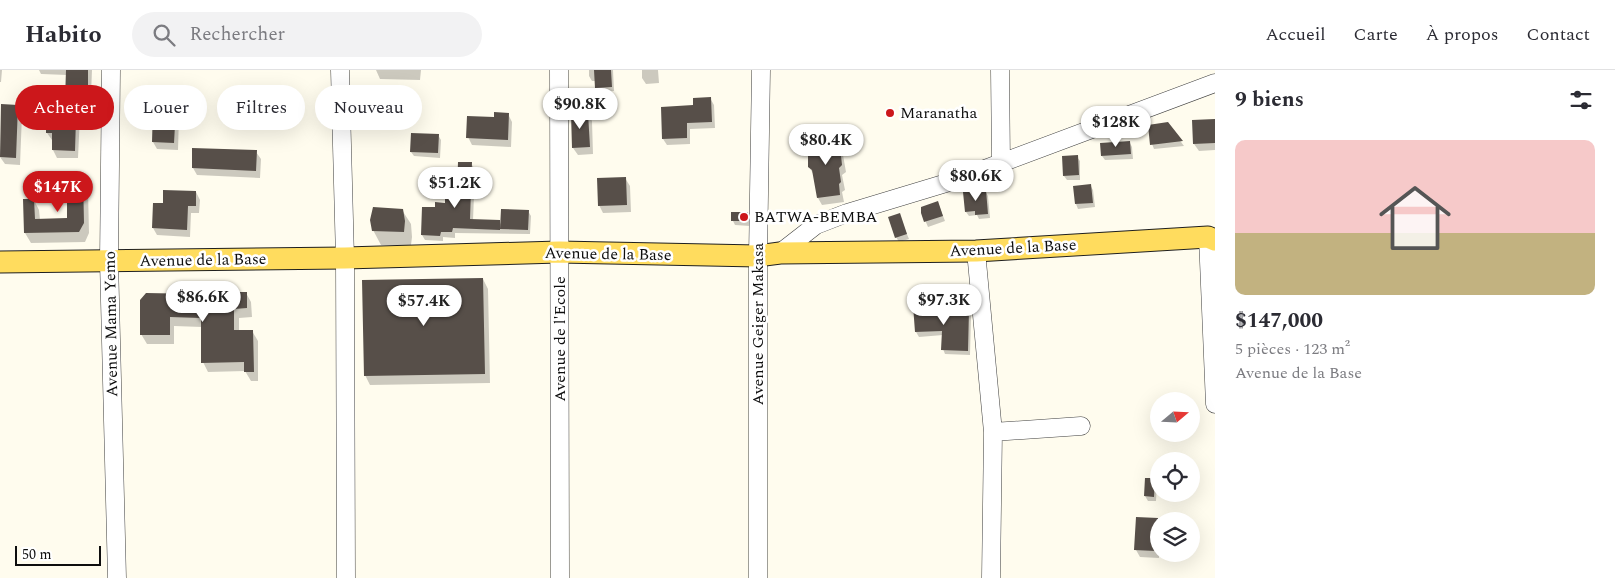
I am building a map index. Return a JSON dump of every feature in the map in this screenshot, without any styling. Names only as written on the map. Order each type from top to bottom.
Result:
[{"type":"main road","name":"Avenue de la Base","points":[[0,262],[344,258],[559,252],[758,256],[780,253],[976,251],[1211,238]]},
{"type":"street","name":"Avenue Mama Yemo","points":[[111,70],[110,261],[117,578]]},
{"type":"street","points":[[340,70],[344,258],[346,578]]},
{"type":"street","name":"Avenue de l'Ecole","points":[[559,70],[560,578]]},
{"type":"street","name":"Avenue Geiger Makasa","points":[[758,578],[758,256],[761,70]]},
{"type":"street","points":[[1000,70],[1001,162]]},
{"type":"street","points":[[780,253],[816,225],[847,213],[953,181],[1215,83]]},
{"type":"street","points":[[1211,238],[1215,404]]},
{"type":"street","points":[[976,251],[993,432],[991,578]]},
{"type":"street","points":[[993,432],[1081,426]]},
{"type":"building","points":[[66,70],[88,70],[88,85],[66,85]]},
{"type":"building","points":[[594,70],[611,70],[612,87],[595,88]]},
{"type":"building","points":[[711,97],[712,122],[687,123],[687,138],[662,139],[661,107],[693,105],[693,98]]},
{"type":"building","points":[[1,104],[15,105],[15,130],[17,130],[16,158],[0,157]]},
{"type":"building","points":[[494,112],[509,113],[508,140],[466,138],[467,116],[494,117]]},
{"type":"building","points":[[571,113],[588,113],[590,147],[572,148]]},
{"type":"building","points":[[1215,119],[1215,143],[1193,144],[1192,120]]},
{"type":"building","points":[[1168,122],[1183,141],[1150,145],[1148,125]]},
{"type":"building","points":[[46,130],[76,130],[75,151],[52,150],[52,133],[46,133]]},
{"type":"building","points":[[152,130],[175,130],[174,143],[152,142]]},
{"type":"building","points":[[411,133],[439,134],[438,153],[410,152]]},
{"type":"building","points":[[832,133],[832,140],[840,146],[842,165],[839,168],[840,195],[817,198],[812,170],[808,167],[808,149],[819,139],[819,134]]},
{"type":"building","points":[[1130,141],[1131,154],[1101,156],[1100,143]]},
{"type":"building","points":[[192,148],[257,150],[256,171],[192,168]]},
{"type":"building","points":[[1078,155],[1079,175],[1063,176],[1062,156]]},
{"type":"building","points":[[458,162],[472,162],[470,219],[500,220],[500,230],[453,228],[452,232],[441,232],[440,236],[421,235],[422,207],[435,207],[435,202],[445,203],[445,192],[457,192]]},
{"type":"building","points":[[626,177],[627,205],[598,206],[597,178]]},
{"type":"building","points":[[83,178],[84,223],[79,232],[24,233],[23,199],[34,199],[35,219],[67,218],[67,179]]},
{"type":"building","points":[[1091,184],[1093,203],[1075,204],[1073,186]]},
{"type":"building","points":[[163,190],[196,191],[196,206],[188,206],[187,230],[152,228],[153,203],[163,203]]},
{"type":"building","points":[[986,190],[988,214],[975,215],[975,211],[965,212],[963,192]]},
{"type":"building","points":[[938,201],[943,216],[924,222],[921,207]]},
{"type":"building","points":[[373,207],[403,209],[404,232],[372,231],[370,220]]},
{"type":"building","points":[[501,209],[529,210],[528,230],[500,229]]},
{"type":"building","name":"BATWA-BEMBA","points":[[731,212],[748,212],[748,221],[731,221]]},
{"type":"building","points":[[900,213],[907,234],[895,238],[888,217]]},
{"type":"building","points":[[483,278],[485,374],[364,376],[362,280]]},
{"type":"building","points":[[200,292],[247,292],[247,308],[234,309],[234,330],[253,330],[254,372],[244,372],[244,362],[201,363],[201,318],[170,317],[170,335],[140,335],[140,300],[146,293],[200,294]]},
{"type":"building","points":[[932,304],[932,309],[969,310],[968,351],[941,350],[942,331],[915,332],[913,305]]},
{"type":"building","points":[[1145,478],[1150,478],[1150,497],[1144,496]]},
{"type":"building","points":[[1136,517],[1150,518],[1150,551],[1134,550]]},
{"type":"place","name":"Maranatha","points":[[890,113]]},
{"type":"place","name":"BATWA-BEMBA","points":[[744,217]]}]
